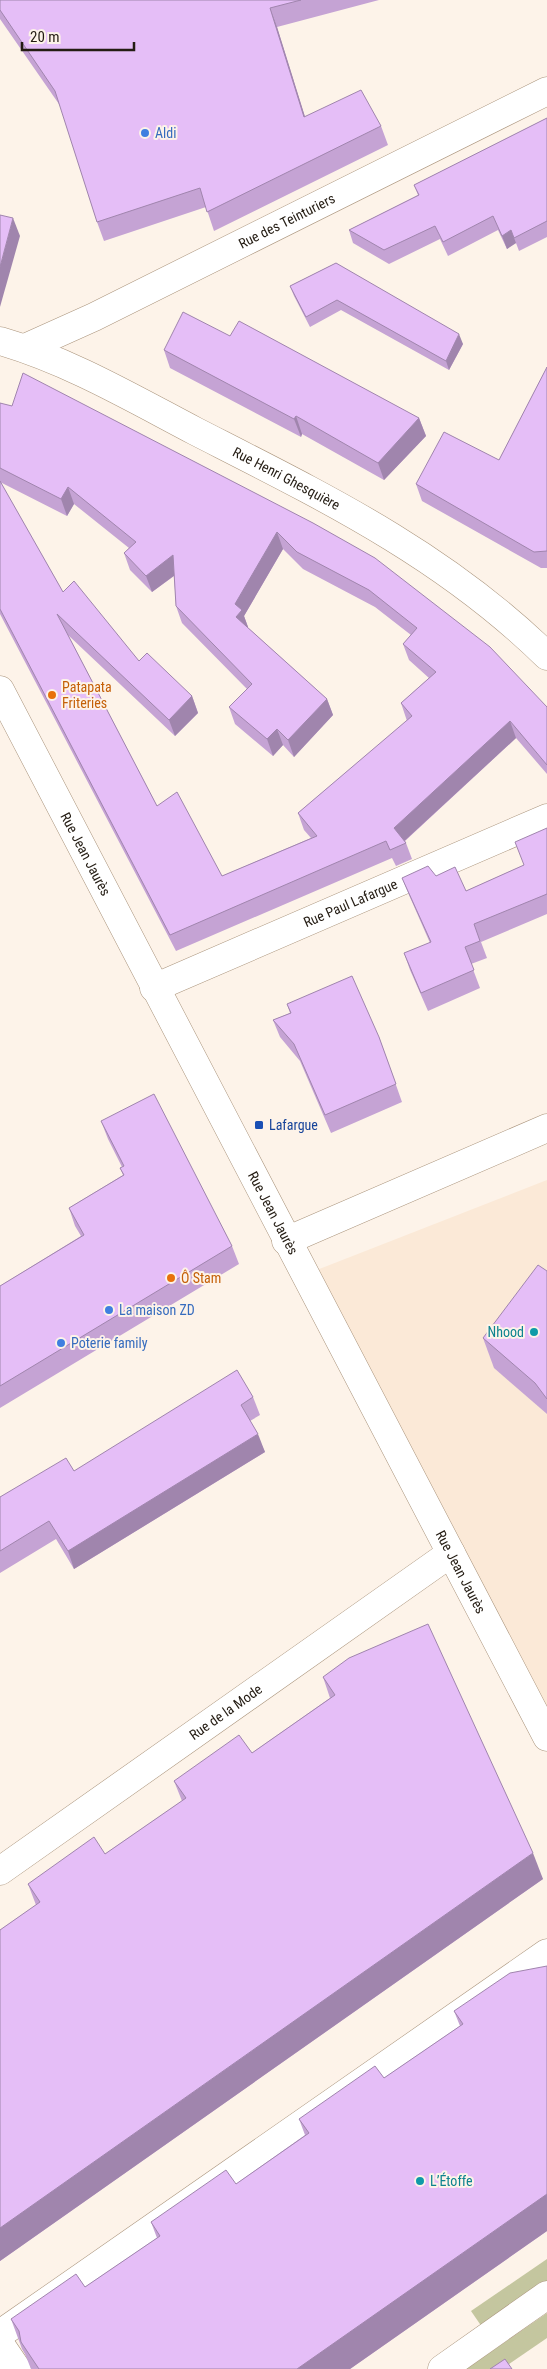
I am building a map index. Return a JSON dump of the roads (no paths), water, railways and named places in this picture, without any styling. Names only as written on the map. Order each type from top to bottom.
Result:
[{"type":"street","name":"Rue des Teinturiers","points":[[12,345],[94,317],[547,90]]},
{"type":"street","name":"Rue Henri Ghesquière","points":[[12,345],[84,374],[354,513],[458,579],[543,644]]},
{"type":"street","name":"Rue Jean Jaurès","points":[[0,690],[547,1737]]},
{"type":"street","name":"Rue Paul Lafargue","points":[[154,988],[547,818]]},
{"type":"street","points":[[286,1240],[547,1128]]},
{"type":"street","name":"Rue de la Mode","points":[[0,1871],[451,1553]]},
{"type":"street","points":[[0,2334],[547,1953]]},
{"type":"street","points":[[442,2369],[547,2295]]},
{"type":"street","points":[[0,2344],[17,2369]]},
{"type":"place","name":"Aldi","points":[[145,133]]},
{"type":"place","name":"Patapata Friteries","points":[[52,695]]},
{"type":"place","name":"Lafargue","points":[[259,1125]]},
{"type":"place","name":"Ô Stam","points":[[171,1278]]},
{"type":"place","name":"La maison ZD","points":[[109,1310]]},
{"type":"place","name":"Nhood","points":[[534,1332]]},
{"type":"place","name":"Poterie family","points":[[61,1343]]},
{"type":"place","name":"L’Étoffe","points":[[420,2181]]}]
